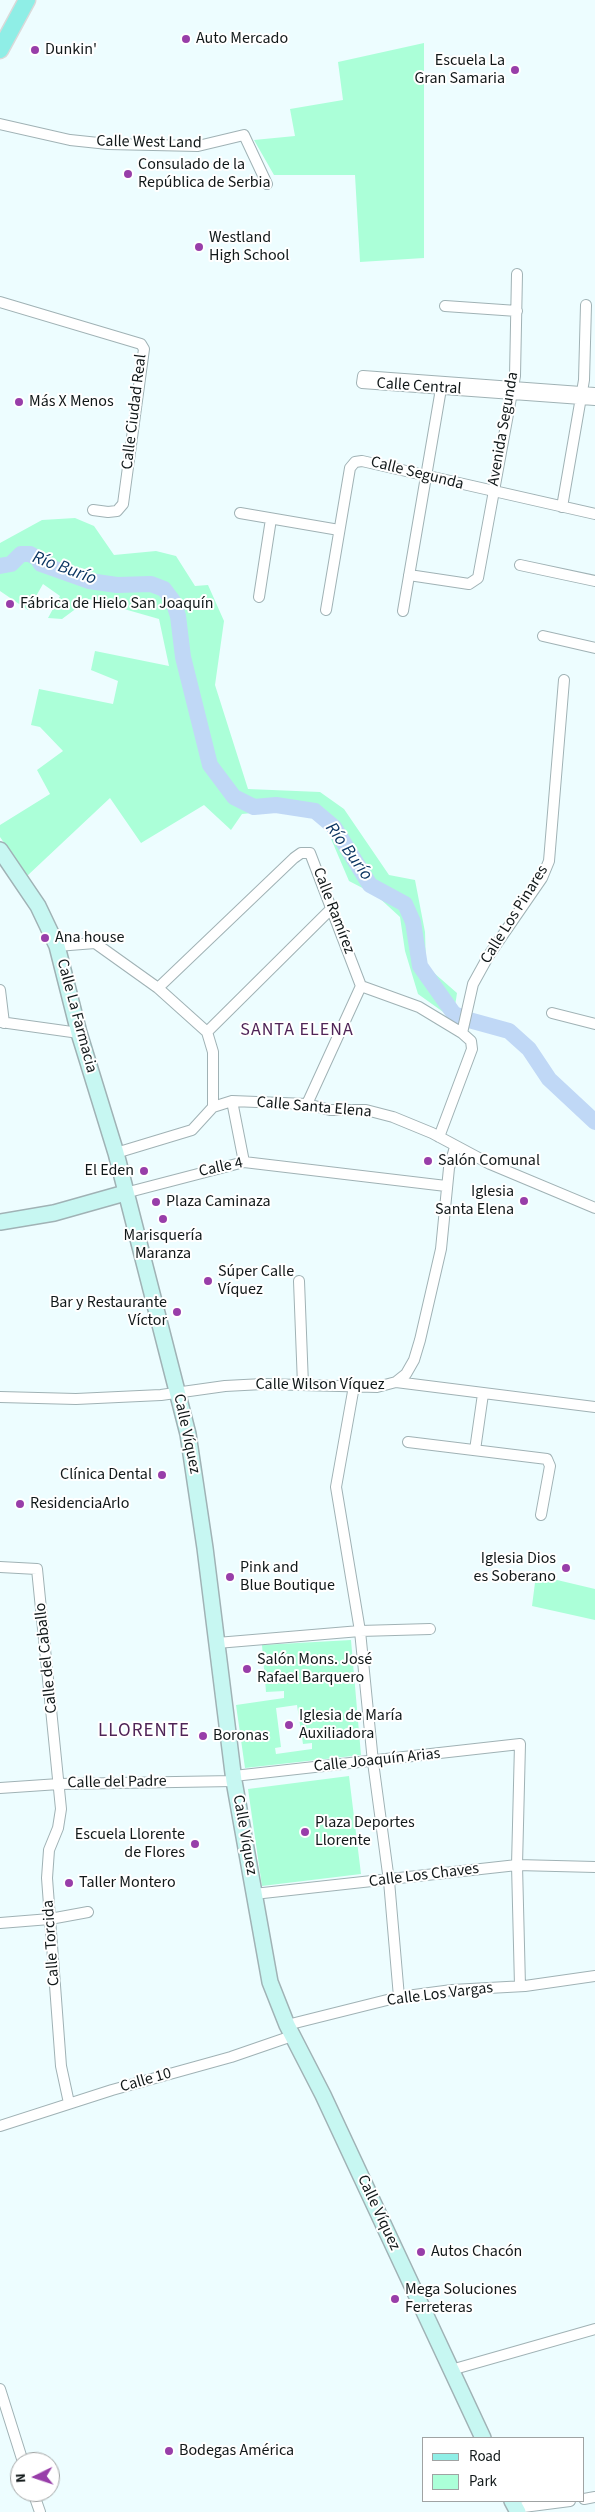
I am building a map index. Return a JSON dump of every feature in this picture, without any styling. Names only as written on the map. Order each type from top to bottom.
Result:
[{"type":"main road","points":[[0,50],[27,0]]},
{"type":"main road","name":"Calle La Farmacia","points":[[0,851],[38,906],[56,946],[79,1033],[116,1153],[125,1193]]},
{"type":"main road","name":"Calle 4","points":[[0,1222],[54,1213],[125,1193]]},
{"type":"main road","name":"Calle Víquez","points":[[125,1193],[177,1393],[192,1459],[234,1778],[270,1982],[289,2030],[323,2095],[483,2437]]},
{"type":"street","name":"Calle West Land","points":[[0,124],[70,140],[108,144],[198,146],[244,135],[267,184]]},
{"type":"street","name":"Avenida Segunda","points":[[410,575],[469,584],[478,578],[513,390],[516,274]]},
{"type":"street","name":"Calle Ciudad Real","points":[[0,302],[141,344],[144,349],[122,504],[117,510],[108,512],[93,510]]},
{"type":"street","points":[[445,306],[516,311]]},
{"type":"street","points":[[562,507],[582,396],[586,306]]},
{"type":"street","name":"Calle Central","points":[[442,385],[362,383],[363,376],[442,385],[582,396],[595,400]]},
{"type":"street","points":[[403,610],[442,385]]},
{"type":"street","name":"Calle Central","points":[[582,396],[595,393]]},
{"type":"street","name":"Calle Segunda","points":[[339,530],[350,468],[355,462],[362,461],[595,514]]},
{"type":"street","points":[[240,513],[339,530],[326,610]]},
{"type":"street","points":[[259,597],[271,519]]},
{"type":"street","points":[[520,565],[595,581]]},
{"type":"street","points":[[543,636],[595,648]]},
{"type":"street","name":"Calle Los Pinares","points":[[462,1029],[473,984],[489,956],[542,878],[549,861],[564,680]]},
{"type":"street","name":"Calle Ramírez","points":[[158,988],[301,853],[306,852],[312,855],[361,986]]},
{"type":"street","points":[[207,1032],[332,908]]},
{"type":"street","points":[[56,946],[95,943],[158,988],[207,1032],[213,1052],[213,1108]]},
{"type":"street","points":[[307,1104],[361,986],[419,1007],[462,1029],[471,1041],[472,1049],[438,1137]]},
{"type":"street","points":[[0,990],[2,1022],[79,1033]]},
{"type":"street","points":[[552,1013],[595,1024]]},
{"type":"street","points":[[232,1101],[244,1162]]},
{"type":"street","name":"Calle Santa Elena","points":[[116,1153],[192,1130],[213,1108],[232,1101],[307,1104],[330,1110],[366,1110],[393,1117],[595,1208]]},
{"type":"street","name":"Calle Wilson Víquez","points":[[0,1397],[76,1399],[177,1393],[225,1386],[386,1386],[396,1382],[406,1374],[414,1360],[420,1340],[441,1249],[446,1186],[451,1159],[456,1147]]},
{"type":"street","name":"Calle 4","points":[[125,1193],[244,1162],[446,1186]]},
{"type":"street","points":[[299,1281],[303,1385]]},
{"type":"street","points":[[396,1382],[595,1407]]},
{"type":"street","points":[[354,1386],[336,1487],[360,1631],[373,1762],[389,1881],[399,1997]]},
{"type":"street","points":[[475,1450],[483,1394]]},
{"type":"street","points":[[408,1442],[547,1459],[550,1466],[541,1516]]},
{"type":"street","name":"Calle del Caballo","points":[[0,1567],[37,1569],[59,1784]]},
{"type":"street","points":[[217,1643],[360,1631],[430,1629]]},
{"type":"street","name":"Calle Joaquín Arias","points":[[234,1778],[520,1744],[517,1865]]},
{"type":"street","name":"Calle del Padre","points":[[0,1788],[234,1778]]},
{"type":"street","name":"Calle Torcida","points":[[59,1784],[60,1818],[47,1864],[61,2066],[68,2103]]},
{"type":"street","points":[[517,1865],[520,1986]]},
{"type":"street","name":"Calle Los Chaves","points":[[254,1894],[389,1881],[517,1865],[595,1867]]},
{"type":"street","points":[[0,1923],[50,1919],[88,1912]]},
{"type":"street","name":"Calle Los Vargas","points":[[289,2030],[399,1997],[452,1990],[520,1986],[595,1976]]},
{"type":"street","name":"Calle 10","points":[[0,2126],[68,2103],[231,2057],[289,2030]]},
{"type":"street","points":[[452,2370],[595,2329]]},
{"type":"street","points":[[0,2389],[20,2452]]},
{"type":"street","points":[[515,2507],[561,2502]]},
{"type":"green space","points":[[424,43],[424,258],[360,262],[355,175],[274,175],[254,140],[295,136],[290,109],[343,100],[338,62]]},
{"type":"green space","points":[[75,518],[94,526],[114,555],[156,551],[176,556],[195,586],[208,585],[224,621],[215,685],[248,789],[320,792],[344,809],[389,875],[415,880],[425,932],[426,966],[457,993],[453,1019],[418,994],[405,951],[400,917],[376,895],[349,881],[326,827],[310,812],[296,809],[242,814],[231,830],[204,805],[141,843],[110,798],[27,876],[0,837],[0,825],[50,794],[37,770],[63,751],[40,727],[31,725],[39,689],[113,704],[118,681],[91,670],[95,651],[169,666],[159,619],[89,599],[62,619],[48,618],[60,596],[43,584],[28,610],[0,591],[0,543],[42,520]]},
{"type":"green space","points":[[536,1575],[595,1589],[595,1620],[532,1606]]},
{"type":"green space","points":[[351,1640],[361,1755],[245,1768],[236,1705],[284,1698],[284,1691],[266,1692],[262,1645]],"holes":[[[297,1705],[303,1744],[312,1743],[312,1749],[276,1754],[275,1748],[281,1747],[276,1708]]]},
{"type":"green space","name":"Plaza Deportes Llorente","points":[[349,1776],[361,1874],[262,1886],[248,1789]]},
{"type":"waterway","name":"Río Burío","points":[[0,566],[11,564],[21,554],[30,554],[37,558],[41,564],[89,581],[117,585],[151,584],[164,589],[173,601],[178,616],[183,657],[210,765],[234,797],[254,807],[276,805],[315,811],[334,827],[370,885],[405,904],[413,922],[420,966],[454,1014],[509,1031],[529,1049],[549,1079],[595,1122]]},
{"type":"place","name":"Auto Mercado","points":[[186,39]]},
{"type":"place","name":"Dunkin'","points":[[35,50]]},
{"type":"place","name":"Escuela La Gran Samaria","points":[[515,70]]},
{"type":"place","name":"Consulado de la República de Serbia","points":[[128,174]]},
{"type":"place","name":"Westland High School","points":[[199,247]]},
{"type":"place","name":"Más X Menos","points":[[19,402]]},
{"type":"place","name":"Fábrica de Hielo San Joaquín","points":[[10,604]]},
{"type":"place","name":"Ana house","points":[[45,938]]},
{"type":"place","name":"Salón Comunal","points":[[428,1161]]},
{"type":"place","name":"El Eden","points":[[144,1171]]},
{"type":"place","name":"Iglesia Santa Elena","points":[[524,1201]]},
{"type":"place","name":"Plaza Caminaza","points":[[156,1202]]},
{"type":"place","name":"Marisquería Maranza","points":[[163,1219]]},
{"type":"place","name":"Súper Calle Víquez","points":[[208,1281]]},
{"type":"place","name":"Bar y Restaurante Víctor","points":[[177,1312]]},
{"type":"place","name":"Clínica Dental","points":[[162,1475]]},
{"type":"place","name":"ResidenciaArlo","points":[[20,1504]]},
{"type":"place","name":"Iglesia Dios es Soberano","points":[[566,1568]]},
{"type":"place","name":"Pink and Blue Boutique","points":[[230,1577]]},
{"type":"place","name":"Salón Mons. José Rafael Barquero","points":[[247,1669]]},
{"type":"place","name":"Iglesia de María Auxiliadora","points":[[289,1725]]},
{"type":"place","name":"Boronas","points":[[203,1736]]},
{"type":"place","name":"Plaza Deportes Llorente","points":[[305,1832]]},
{"type":"place","name":"Escuela Llorente de Flores","points":[[195,1844]]},
{"type":"place","name":"Taller Montero","points":[[69,1883]]},
{"type":"place","name":"Autos Chacón","points":[[421,2252]]},
{"type":"place","name":"Mega Soluciones Ferreteras","points":[[395,2299]]},
{"type":"place","name":"Bodegas América","points":[[169,2451]]},
{"type":"district","name":"SANTA ELENA","points":[[297,1031]]},
{"type":"district","name":"LLORENTE","points":[[144,1732]]}]
